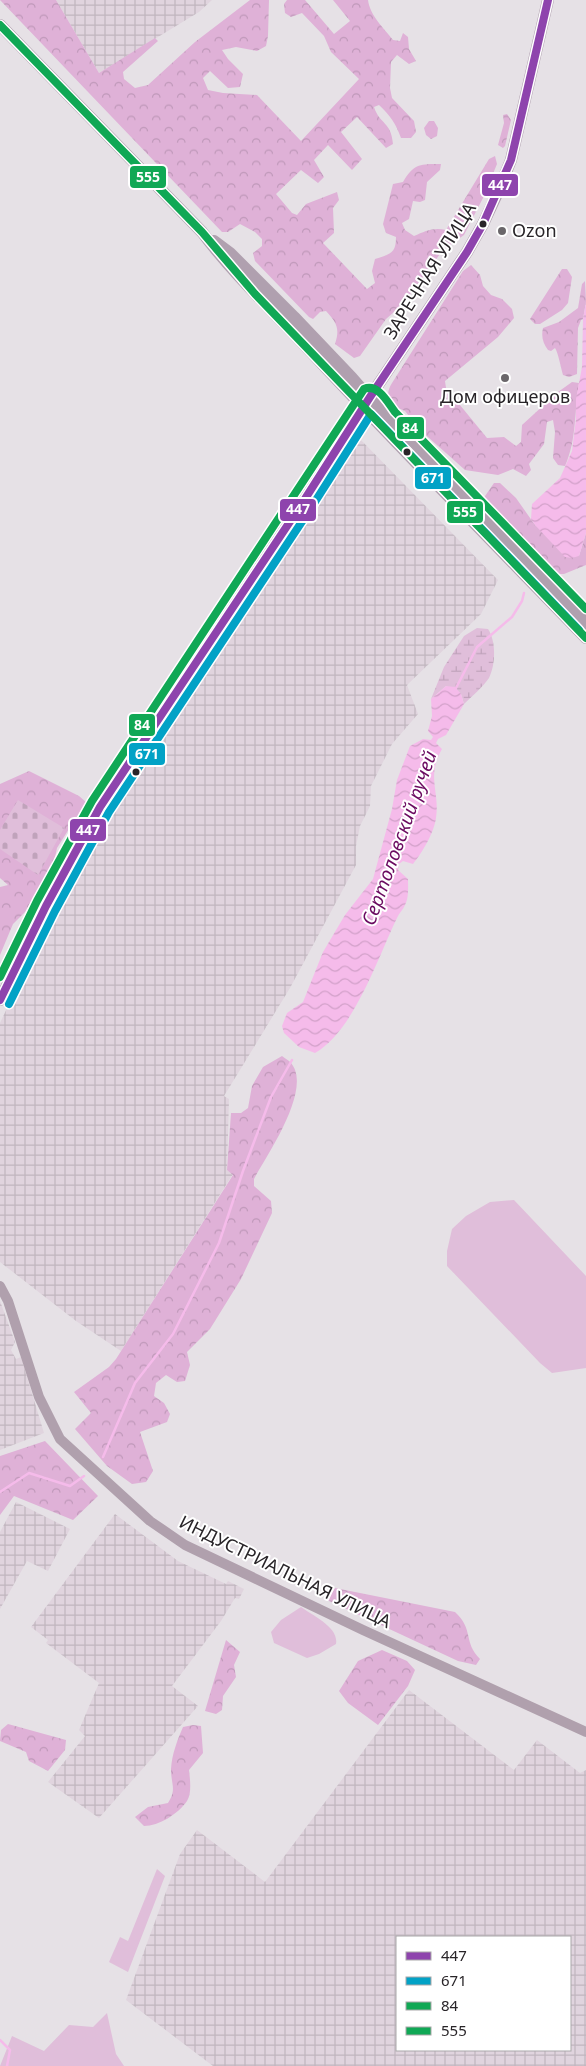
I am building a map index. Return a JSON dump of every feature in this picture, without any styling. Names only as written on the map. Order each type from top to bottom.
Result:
[{"type":"main road","name":"ЗАРЕЧНАЯ УЛИЦА","points":[[0,1000],[46,906],[100,807],[467,252],[498,194],[511,160],[548,0]]},
{"type":"main road","points":[[0,25],[202,232],[230,253],[346,371],[366,403],[586,638]]},
{"type":"main road","points":[[366,403],[388,418],[586,623]]},
{"type":"street","name":"ИНДУСТРИАЛЬНАЯ УЛИЦА","points":[[0,1286],[8,1301],[39,1397],[60,1438],[150,1521],[185,1545],[586,1732]]},
{"type":"shaded area","points":[[56,0],[212,0],[199,12],[99,73]]},
{"type":"shaded area","points":[[357,436],[498,580],[481,614],[407,685],[418,714],[392,744],[371,786],[370,806],[360,826],[356,846],[356,865],[290,988],[224,1096],[229,1099],[227,1170],[233,1174],[121,1351],[76,1321],[0,1262],[0,1023],[38,942],[124,791]]},
{"type":"shaded area","points":[[0,1301],[15,1342],[11,1350],[16,1359],[21,1357],[44,1433],[0,1450]]},
{"type":"shaded area","points":[[16,1502],[70,1529],[48,1571],[27,1561],[0,1609],[0,1532]]},
{"type":"shaded area","points":[[115,1514],[178,1561],[226,1584],[228,1581],[244,1589],[239,1599],[235,1598],[221,1621],[172,1686],[198,1706],[99,1818],[48,1782],[85,1736],[79,1730],[99,1683],[46,1643],[48,1640],[31,1627]]},
{"type":"shaded area","points":[[409,1690],[514,1770],[537,1740],[580,1773],[586,1770],[586,2066],[213,2066],[126,2000],[180,1854],[197,1830],[265,1882]]},
{"type":"green space","points":[[0,0],[56,0],[99,73],[155,38],[158,41],[123,72],[124,79],[135,88],[148,85],[195,42],[250,0],[269,0],[266,46],[257,51],[236,47],[222,50],[243,74],[240,87],[228,88],[210,71],[203,78],[208,90],[257,95],[301,141],[359,79],[331,52],[324,36],[302,13],[291,17],[285,13],[284,4],[287,0],[305,0],[334,34],[350,21],[333,0],[368,0],[374,17],[393,40],[400,41],[403,33],[408,37],[409,49],[416,61],[409,64],[397,55],[391,62],[390,88],[392,98],[414,121],[416,132],[411,138],[401,138],[395,124],[386,112],[379,105],[374,107],[376,113],[388,127],[393,144],[386,148],[357,117],[341,132],[362,159],[352,170],[328,145],[314,160],[324,177],[318,183],[301,170],[276,194],[292,213],[297,215],[306,204],[337,192],[339,200],[333,208],[334,233],[323,243],[367,289],[375,283],[372,271],[375,259],[391,252],[396,243],[396,237],[386,233],[383,224],[393,184],[403,182],[411,171],[419,166],[441,164],[440,170],[427,182],[425,200],[420,202],[413,201],[409,219],[402,223],[405,230],[414,236],[434,229],[446,230],[489,159],[495,156],[497,164],[483,198],[464,235],[443,250],[402,305],[386,319],[360,356],[354,358],[335,344],[337,326],[326,311],[320,312],[313,319],[309,317],[255,261],[253,253],[262,246],[262,239],[255,232],[240,224],[228,232],[222,232]]},
{"type":"green space","points":[[507,114],[511,120],[503,148],[498,145],[504,123],[503,115]]},
{"type":"green space","points":[[429,121],[434,121],[438,128],[437,136],[431,139],[426,135],[424,128]]},
{"type":"green space","points":[[471,265],[480,275],[483,286],[491,295],[502,299],[512,309],[514,318],[498,337],[445,381],[446,388],[487,438],[504,437],[516,446],[521,442],[522,425],[558,392],[572,382],[579,383],[572,446],[565,466],[558,465],[553,458],[555,432],[553,420],[547,422],[544,444],[529,464],[531,470],[526,476],[513,469],[498,475],[465,470],[419,429],[405,411],[391,405],[388,394],[392,383],[463,271]]},
{"type":"green space","points":[[562,269],[567,269],[572,277],[568,303],[562,310],[540,324],[535,324],[530,319]]},
{"type":"green space","points":[[585,281],[586,302],[583,319],[578,328],[577,374],[569,377],[563,375],[555,348],[551,351],[546,347],[542,331],[543,328],[559,322],[578,308],[582,284]]},
{"type":"green space","points":[[494,483],[500,483],[516,498],[535,525],[579,556],[586,533],[586,565],[564,574],[554,574],[483,499]]},
{"type":"green space","points":[[477,628],[488,629],[493,640],[494,660],[489,678],[464,704],[461,694],[446,686],[431,699],[444,667],[464,636]]},
{"type":"green space","points":[[29,771],[79,796],[86,802],[57,848],[54,862],[25,912],[13,924],[0,955],[0,887],[8,885],[0,878],[0,784]]},
{"type":"green space","points":[[18,800],[64,828],[38,875],[0,849],[0,830]]},
{"type":"green space","points":[[282,1056],[291,1063],[296,1074],[296,1089],[286,1122],[254,1179],[254,1186],[271,1201],[272,1213],[241,1279],[210,1329],[187,1352],[190,1365],[185,1381],[177,1382],[166,1375],[156,1383],[154,1396],[164,1403],[170,1414],[167,1422],[140,1432],[153,1471],[146,1482],[132,1484],[107,1466],[75,1429],[91,1413],[74,1392],[109,1367],[116,1359],[233,1175],[227,1170],[231,1113],[241,1113],[248,1108],[252,1086],[263,1067]]},
{"type":"green space","points":[[514,1200],[586,1276],[586,1368],[552,1373],[540,1363],[447,1266],[447,1251],[452,1229],[466,1216],[490,1202]]},
{"type":"green space","points":[[45,1441],[98,1496],[73,1520],[14,1496],[0,1515],[0,1456]]},
{"type":"green space","points":[[335,1588],[455,1612],[465,1624],[472,1647],[480,1659],[476,1665],[458,1661],[327,1600]]},
{"type":"green space","points":[[301,1607],[324,1622],[336,1638],[336,1644],[319,1654],[307,1658],[274,1643],[271,1632],[281,1620]]},
{"type":"green space","points":[[226,1640],[240,1652],[234,1665],[236,1677],[223,1696],[222,1710],[216,1714],[205,1711]]},
{"type":"green space","points":[[382,1650],[407,1661],[415,1670],[408,1686],[378,1725],[348,1703],[339,1691],[358,1661]]},
{"type":"green space","points":[[8,1724],[66,1740],[65,1750],[48,1771],[29,1761],[26,1752],[0,1741],[1,1730]]},
{"type":"green space","points":[[201,1726],[203,1753],[189,1770],[189,1798],[179,1810],[168,1818],[156,1824],[144,1826],[135,1817],[148,1807],[168,1803],[171,1798],[173,1790],[171,1769],[175,1748],[183,1727]]},
{"type":"green space","points":[[157,1869],[165,1876],[128,1972],[109,1962],[120,1937],[128,1941]]},
{"type":"green space","points":[[107,2013],[116,2054],[124,2066],[0,2066],[12,2036],[44,2051],[69,2025],[93,2027]]},
{"type":"water","points":[[586,302],[586,533],[579,556],[572,558],[565,557],[531,519],[532,504],[560,478],[572,451],[576,419],[576,399],[582,367],[583,319]]},
{"type":"water","points":[[446,686],[455,687],[461,694],[464,704],[446,735],[438,739],[436,743],[442,749],[437,759],[434,776],[437,808],[433,830],[424,849],[413,864],[403,861],[399,864],[398,870],[408,879],[406,902],[363,992],[342,1028],[315,1053],[299,1047],[284,1033],[282,1026],[287,1013],[303,1002],[323,952],[345,915],[373,879],[392,809],[397,780],[410,746],[423,739],[431,740],[433,737],[428,731],[432,716],[431,699]]},
{"type":"waterway","name":"Сертоловский ручей","points":[[455,690],[477,647],[512,617],[522,601],[524,593]]},
{"type":"waterway","name":"Сертоловский ручей","points":[[103,1457],[135,1383],[173,1334],[219,1243],[243,1171],[271,1097],[292,1060]]},
{"type":"waterway","name":"Сертоловский ручей","points":[[0,1492],[29,1473],[70,1486],[84,1476]]},
{"type":"waterway","name":"Сертоловский ручей","points":[[0,2040],[10,2050],[7,2066]]},
{"type":"transit line","name":"447","points":[[0,1000],[46,906],[100,807],[303,502],[370,397],[467,252],[483,224],[511,160],[548,0]]},
{"type":"transit line","name":"555","points":[[0,25],[202,232],[255,294],[586,638]]},
{"type":"transit line","name":"84","points":[[0,977],[37,901],[92,801],[364,389],[369,388],[378,391],[395,412],[586,609]]},
{"type":"transit line","name":"671","points":[[9,1004],[55,911],[109,812],[311,508],[371,414],[579,630]]},
{"type":"place","name":"Ozon","points":[[502,231]]},
{"type":"place","name":"Дом офицеров","points":[[505,378]]}]
